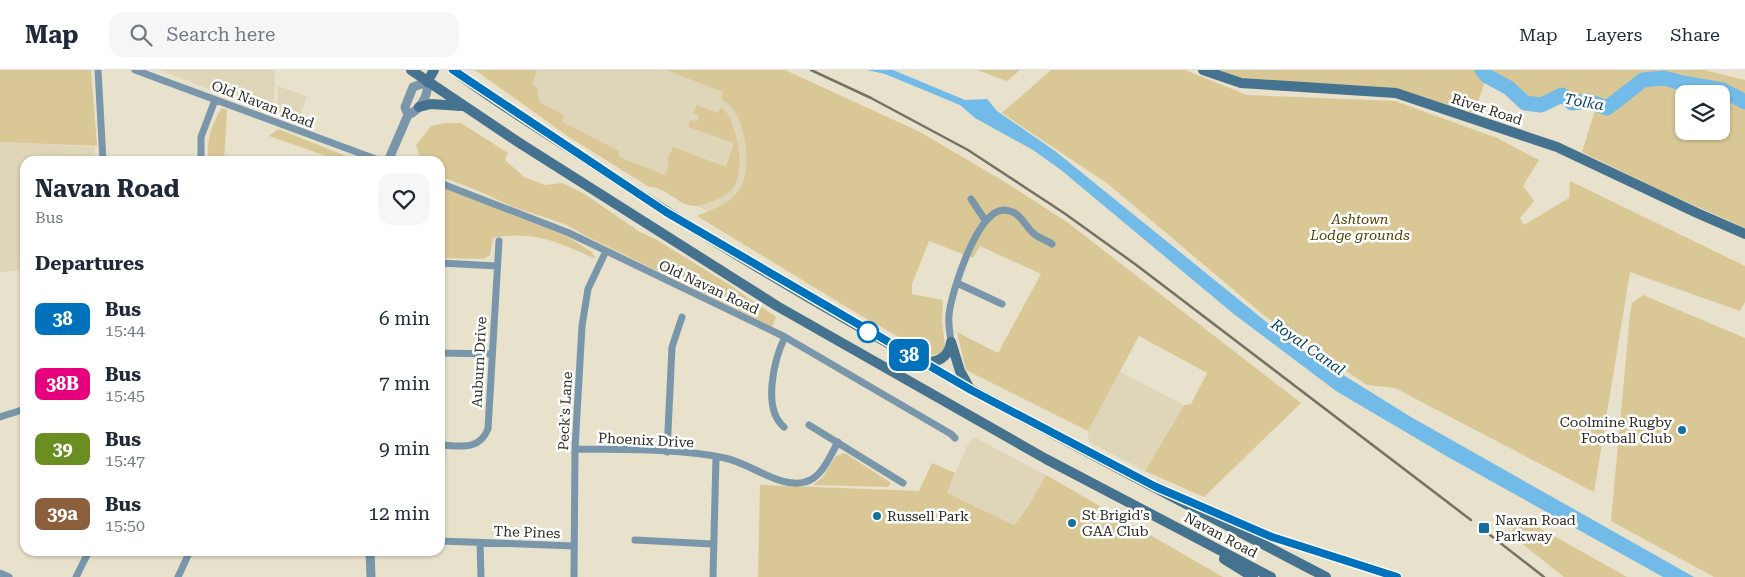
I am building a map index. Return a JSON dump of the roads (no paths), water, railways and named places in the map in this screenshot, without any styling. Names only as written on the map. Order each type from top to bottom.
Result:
[{"type":"main road","name":"Navan Road","points":[[411,70],[463,106],[777,306],[1046,459],[1271,577]]},
{"type":"main road","points":[[427,82],[434,70]]},
{"type":"main road","name":"Navan Road","points":[[453,70],[463,74],[666,212],[921,362],[1326,577]]},
{"type":"main road","name":"River Road","points":[[1203,70],[1241,83],[1396,93],[1557,147],[1745,234]]},
{"type":"main road","points":[[419,107],[431,104],[463,106]]},
{"type":"main road","points":[[921,362],[935,361],[944,357],[951,342]]},
{"type":"main road","points":[[951,342],[960,371],[971,390]]},
{"type":"main road","points":[[1156,487],[1272,537],[1397,577]]},
{"type":"main road","points":[[1125,500],[1252,577]]},
{"type":"street","points":[[98,70],[103,156]]},
{"type":"street","name":"Old Navan Road","points":[[136,70],[367,156]]},
{"type":"street","points":[[390,156],[408,115],[416,112],[428,91],[427,82],[413,87],[404,106],[408,115]]},
{"type":"street","points":[[201,156],[201,137],[215,100]]},
{"type":"street","name":"Old Navan Road","points":[[445,185],[568,233],[785,337],[955,438]]},
{"type":"street","points":[[971,199],[985,220]]},
{"type":"street","points":[[951,342],[949,314],[957,283],[967,256],[985,220],[1001,210],[1010,211],[1017,214],[1032,233],[1052,244]]},
{"type":"street","name":"Auburn Drive","points":[[445,445],[473,445],[480,442],[488,429],[499,241]]},
{"type":"street","name":"Peck's Lane","points":[[574,577],[576,449],[584,305],[588,289],[606,251]]},
{"type":"street","points":[[445,263],[497,266]]},
{"type":"street","points":[[957,283],[1002,304]]},
{"type":"street","points":[[667,452],[672,348],[682,318]]},
{"type":"street","points":[[784,427],[776,417],[772,377],[777,352],[785,337]]},
{"type":"street","points":[[445,353],[492,354]]},
{"type":"street","points":[[0,417],[20,410]]},
{"type":"street","points":[[809,424],[902,483]]},
{"type":"street","name":"Phoenix Drive","points":[[576,449],[667,452],[716,457],[736,462],[782,482],[799,483],[814,478],[820,472],[838,442]]},
{"type":"street","points":[[713,577],[712,544],[716,457]]},
{"type":"street","points":[[636,540],[712,544]]},
{"type":"street","name":"The Pines","points":[[445,541],[574,546]]},
{"type":"street","name":"The Pines","points":[[480,543],[481,577]]},
{"type":"street","points":[[76,577],[86,556]]},
{"type":"street","points":[[178,577],[188,556]]},
{"type":"street","points":[[370,556],[371,577]]},
{"type":"street","points":[[0,573],[9,577]]},
{"type":"water","name":"Royal Canal","points":[[867,70],[893,70],[965,100],[987,99],[997,111],[1055,151],[1295,345],[1411,417],[1694,577],[1663,577],[1448,457],[1336,391],[1235,315],[1061,170],[1033,150],[975,118],[960,105],[885,74]]},
{"type":"waterway","name":"Tolka","points":[[1482,70],[1487,76],[1509,88],[1525,103],[1541,105],[1562,95],[1572,103],[1588,101],[1607,108],[1643,80],[1664,78],[1723,90],[1745,102]]},
{"type":"railway","points":[[811,70],[871,98],[968,150],[1064,213],[1135,264],[1471,520]]},
{"type":"railway","points":[[1490,535],[1544,577]]},
{"type":"place","name":"Coolmine Rugby Football Club","points":[[1682,430]]},
{"type":"place","name":"Russell Park","points":[[877,516]]},
{"type":"place","name":"St Brigid's GAA Club","points":[[1072,523]]},
{"type":"place","name":"Navan Road Parkway","points":[[1484,528]]},
{"type":"park label","name":"Ashtown Lodge grounds","points":[[1360,228]]}]
